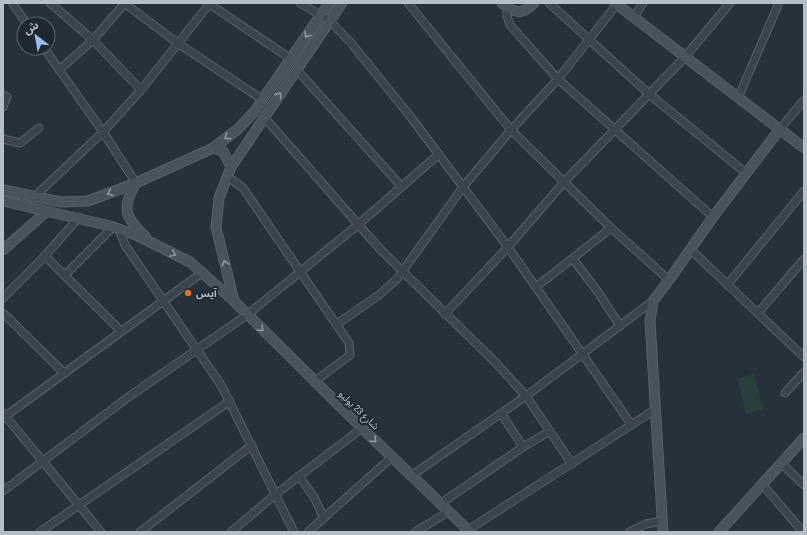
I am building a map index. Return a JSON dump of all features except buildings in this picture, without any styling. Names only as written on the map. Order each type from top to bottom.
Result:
[{"type":"street","points":[[12,3],[21,16]]},
{"type":"street","points":[[50,3],[93,40],[141,90]]},
{"type":"street","points":[[60,70],[93,40],[125,3],[179,44],[264,100]]},
{"type":"street","points":[[32,198],[103,132],[141,90],[179,44],[209,3],[291,59]]},
{"type":"street","points":[[300,3],[330,21],[351,43],[394,95],[508,247],[584,354],[631,424]]},
{"type":"street","points":[[3,190],[32,198],[61,202],[77,203],[88,201],[136,183],[213,148],[238,129],[264,100],[329,3]]},
{"type":"street","points":[[234,301],[216,223],[219,198],[231,167],[342,3]]},
{"type":"street","points":[[408,3],[511,130],[611,228],[670,280]]},
{"type":"street","points":[[505,5],[519,13],[525,11],[534,3]]},
{"type":"street","points":[[549,3],[648,94],[746,173]]},
{"type":"street","points":[[634,17],[643,3]]},
{"type":"street","points":[[738,98],[779,3]]},
{"type":"street","points":[[337,324],[386,290],[397,279],[401,271],[462,187],[511,130],[558,79],[590,40],[616,4],[804,148]]},
{"type":"street","points":[[445,314],[508,247],[564,182],[685,57],[727,4]]},
{"type":"street","points":[[505,5],[510,24],[558,79],[713,217]]},
{"type":"street","points":[[50,56],[103,132],[136,183]]},
{"type":"street","points":[[297,70],[400,186]]},
{"type":"street","points":[[3,95],[7,97],[3,107]]},
{"type":"street","points":[[411,476],[584,354],[652,300],[670,280],[713,217],[804,100]]},
{"type":"street","points":[[264,117],[401,271],[526,396],[572,464]]},
{"type":"street","points":[[3,139],[20,143],[39,128]]},
{"type":"street","points":[[213,148],[223,151],[231,167]]},
{"type":"street","points":[[3,491],[127,398],[247,315],[359,224],[400,186],[439,154]]},
{"type":"street","points":[[228,177],[243,188],[349,343],[350,355],[314,382]]},
{"type":"street","points":[[136,183],[126,206],[127,216],[133,225],[156,246]]},
{"type":"street","points":[[728,284],[804,191]]},
{"type":"street","points":[[3,201],[46,212],[79,217],[136,235],[156,246]]},
{"type":"street","points":[[3,250],[46,212]]},
{"type":"street","points":[[3,298],[46,256],[79,217]]},
{"type":"street","points":[[65,275],[116,228]]},
{"type":"street","points":[[116,228],[125,245],[198,350],[230,401],[294,532]]},
{"type":"street","points":[[536,287],[611,228]]},
{"type":"street","name":"شارع 23 يوليو","points":[[156,246],[190,262],[203,272],[234,301],[314,382],[469,531]]},
{"type":"street","points":[[690,249],[804,357]]},
{"type":"street","points":[[46,256],[121,331]]},
{"type":"street","points":[[573,259],[598,292],[620,326]]},
{"type":"street","points":[[758,313],[804,259]]},
{"type":"street","points":[[101,532],[4,416],[203,272]]},
{"type":"street","points":[[652,300],[650,321],[661,521],[663,532]]},
{"type":"street","points":[[3,313],[64,373]]},
{"type":"street","points":[[785,393],[804,372]]},
{"type":"street","points":[[40,532],[77,504],[230,401]]},
{"type":"street","points":[[469,531],[656,409]]},
{"type":"street","points":[[501,413],[523,447]]},
{"type":"street","points":[[233,531],[276,494],[362,428]]},
{"type":"street","points":[[440,504],[523,447],[550,431]]},
{"type":"street","points":[[719,532],[804,438]]},
{"type":"street","points":[[140,532],[252,445]]},
{"type":"street","points":[[308,532],[392,457]]},
{"type":"street","points":[[781,463],[804,485]]},
{"type":"street","points":[[300,476],[314,497],[324,518]]},
{"type":"street","points":[[762,484],[803,532]]},
{"type":"street","points":[[415,532],[448,512]]},
{"type":"street","points":[[629,532],[640,526],[661,521]]},
{"type":"green space","points":[[754,374],[763,409],[746,414],[737,379]]},
{"type":"place","name":"آيس","points":[[188,293]]}]
